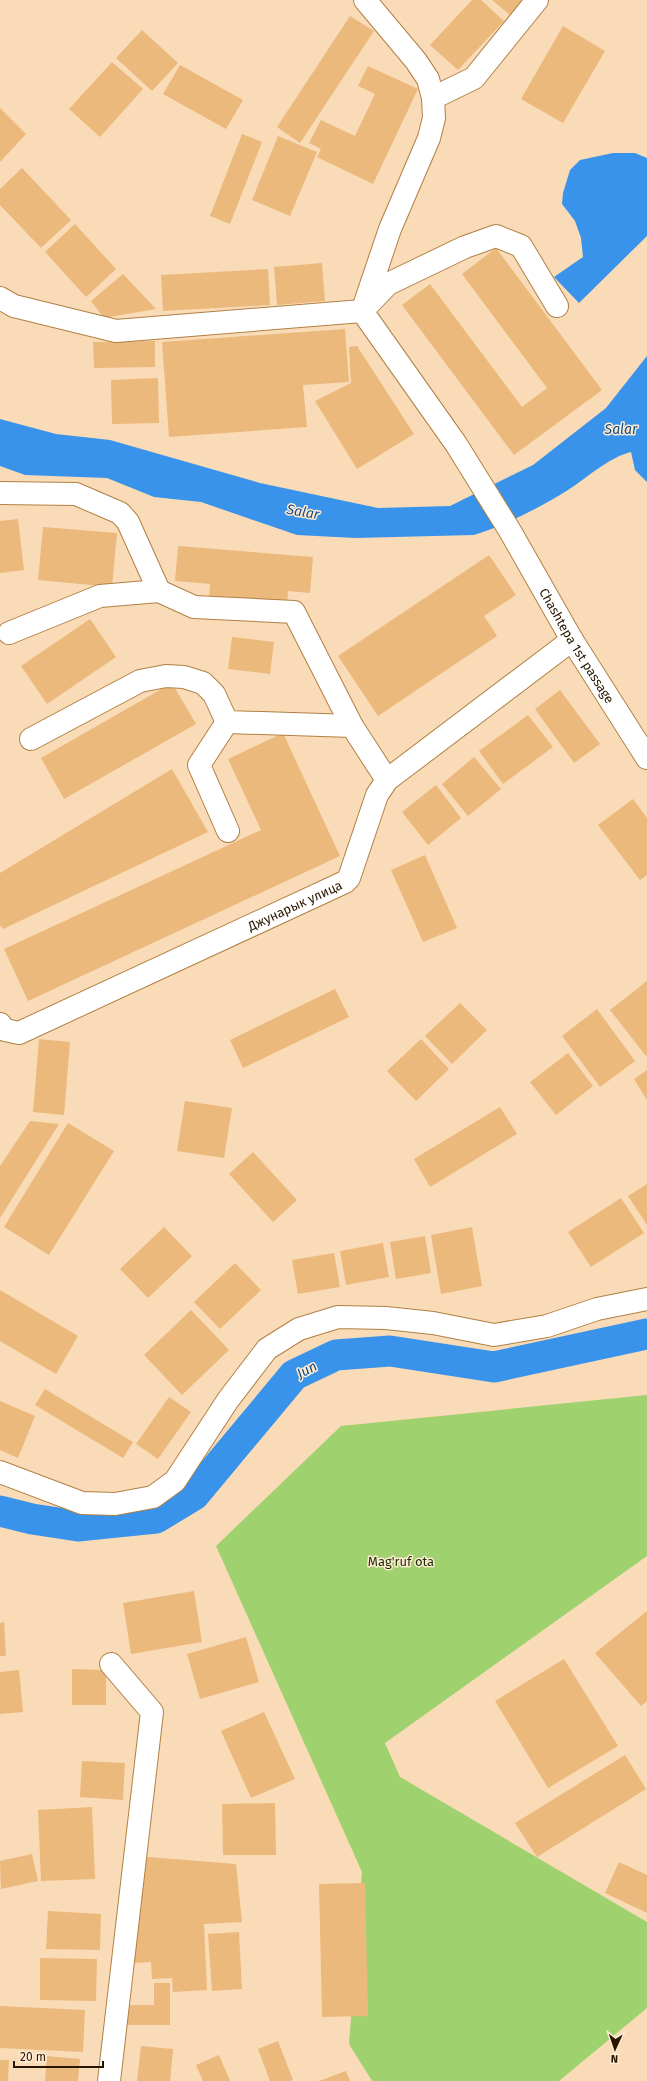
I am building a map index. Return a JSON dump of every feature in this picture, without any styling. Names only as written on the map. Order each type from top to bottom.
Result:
[{"type":"street","points":[[362,311],[390,229],[429,138],[434,118],[433,98],[428,79],[416,61],[365,0]]},
{"type":"street","points":[[433,98],[474,78],[537,0]]},
{"type":"street","points":[[0,298],[14,306],[116,331],[362,311],[388,284],[465,247],[496,236],[521,246],[557,306]]},
{"type":"street","name":"Chashtepa 1st passage","points":[[362,311],[456,444],[510,531],[572,640],[647,758]]},
{"type":"street","points":[[0,493],[76,494],[120,513],[128,522],[159,591]]},
{"type":"street","points":[[9,633],[100,596],[159,591],[194,607],[294,612],[352,726],[387,780]]},
{"type":"street","name":"Джунарык улица","points":[[0,1024],[5,1030],[19,1032],[345,882],[349,878],[377,795],[387,780],[572,640]]},
{"type":"street","points":[[31,739],[140,681],[166,676],[184,677],[203,683],[214,694],[228,722]]},
{"type":"street","points":[[228,722],[352,726]]},
{"type":"street","points":[[228,722],[199,765],[228,831]]},
{"type":"street","points":[[0,1472],[82,1503],[115,1504],[153,1497],[175,1481],[228,1400],[267,1349],[299,1329],[338,1317],[386,1318],[433,1323],[494,1335],[547,1326],[597,1309],[647,1300]]},
{"type":"street","points":[[109,2081],[152,1712],[111,1664]]},
{"type":"green space","name":"Mag'ruf ota","points":[[647,1395],[647,1556],[385,1743],[400,1777],[647,1922],[647,2008],[559,2081],[372,2081],[349,2044],[362,1872],[216,1546],[341,1426]]},
{"type":"water","points":[[613,153],[635,153],[647,158],[647,236],[579,303],[554,277],[583,257],[581,238],[575,221],[562,204],[563,193],[570,170],[580,160]]},
{"type":"water","name":"Salar","points":[[647,356],[647,482],[635,470],[631,452],[606,463],[568,490],[534,510],[474,535],[355,538],[297,535],[201,502],[154,497],[107,478],[25,475],[0,466],[0,419],[56,434],[110,440],[260,483],[378,508],[450,506],[533,465],[606,408]]},
{"type":"building","points":[[472,0],[481,0],[504,21],[458,70],[430,45]]},
{"type":"building","points":[[492,0],[523,0],[510,15]]},
{"type":"building","points":[[350,16],[374,31],[300,143],[277,127]]},
{"type":"building","points":[[563,26],[605,51],[563,123],[521,99]]},
{"type":"building","points":[[142,30],[178,63],[152,91],[116,58]]},
{"type":"building","points":[[112,62],[143,89],[100,137],[69,109]]},
{"type":"building","points":[[180,65],[243,100],[226,129],[163,94]]},
{"type":"building","points":[[368,66],[418,89],[373,184],[317,157],[321,149],[309,143],[321,120],[355,136],[375,94],[358,86]]},
{"type":"building","points":[[0,108],[26,134],[0,162]]},
{"type":"building","points":[[242,134],[262,142],[230,224],[210,216]]},
{"type":"building","points":[[278,136],[317,152],[290,216],[252,200]]},
{"type":"building","points":[[22,168],[71,220],[41,248],[0,205],[0,189]]},
{"type":"building","points":[[75,224],[116,269],[86,297],[45,252]]},
{"type":"building","points":[[496,248],[602,390],[514,455],[402,305],[430,284],[522,407],[547,388],[462,274]]},
{"type":"building","points":[[322,263],[325,301],[277,305],[274,267]]},
{"type":"building","points":[[268,269],[270,305],[163,311],[161,275]]},
{"type":"building","points":[[123,274],[156,309],[104,318],[91,301]]},
{"type":"building","points":[[345,329],[349,382],[303,385],[307,427],[169,437],[162,342]]},
{"type":"building","points":[[155,341],[155,367],[94,368],[93,342]]},
{"type":"building","points":[[357,346],[414,434],[357,469],[315,401],[351,383],[349,347]]},
{"type":"building","points":[[158,378],[159,423],[112,424],[111,380]]},
{"type":"building","points":[[18,519],[24,570],[0,573],[0,521]]},
{"type":"building","points":[[43,527],[117,533],[112,587],[38,580]]},
{"type":"building","points":[[178,546],[313,557],[310,593],[288,591],[287,605],[209,599],[210,584],[175,581]]},
{"type":"building","points":[[489,555],[516,595],[484,616],[497,636],[378,716],[338,656]]},
{"type":"building","points":[[90,619],[116,657],[47,704],[21,666]]},
{"type":"building","points":[[232,637],[274,642],[270,674],[228,669]]},
{"type":"building","points":[[172,683],[196,724],[64,799],[41,758]]},
{"type":"building","points":[[560,690],[600,744],[574,763],[535,709]]},
{"type":"building","points":[[528,715],[553,747],[503,784],[479,751]]},
{"type":"building","points":[[283,733],[340,856],[28,1001],[4,949],[261,830],[228,759]]},
{"type":"building","points":[[474,757],[501,789],[468,816],[442,784]]},
{"type":"building","points":[[172,769],[208,832],[3,929],[0,925],[0,873]]},
{"type":"building","points":[[436,785],[461,818],[428,845],[402,812]]},
{"type":"building","points":[[633,799],[647,818],[647,875],[640,880],[598,825]]},
{"type":"building","points":[[425,855],[457,928],[423,942],[391,870]]},
{"type":"building","points":[[647,981],[647,1055],[646,1056],[610,1010]]},
{"type":"building","points":[[335,989],[349,1017],[243,1068],[230,1040]]},
{"type":"building","points":[[460,1003],[487,1030],[452,1064],[425,1036]]},
{"type":"building","points":[[597,1009],[635,1061],[600,1087],[562,1036]]},
{"type":"building","points":[[39,1039],[70,1042],[64,1115],[33,1112]]},
{"type":"building","points":[[421,1039],[449,1069],[416,1101],[387,1071]]},
{"type":"building","points":[[568,1053],[593,1086],[556,1115],[530,1082]]},
{"type":"building","points":[[647,1070],[647,1100],[634,1079]]},
{"type":"building","points":[[185,1101],[232,1108],[224,1158],[177,1151]]},
{"type":"building","points":[[500,1107],[517,1134],[430,1187],[414,1159]]},
{"type":"building","points":[[30,1121],[59,1124],[0,1218],[0,1166]]},
{"type":"building","points":[[68,1123],[114,1151],[49,1255],[4,1227]]},
{"type":"building","points":[[253,1152],[297,1200],[273,1222],[229,1174]]},
{"type":"building","points":[[647,1184],[647,1225],[628,1196]]},
{"type":"building","points":[[621,1198],[644,1233],[591,1267],[568,1232]]},
{"type":"building","points":[[164,1227],[192,1256],[148,1298],[120,1269]]},
{"type":"building","points":[[472,1227],[482,1286],[441,1294],[431,1235]]},
{"type":"building","points":[[425,1236],[431,1273],[396,1279],[390,1242]]},
{"type":"building","points":[[383,1243],[389,1277],[346,1285],[340,1251]]},
{"type":"building","points":[[334,1253],[340,1287],[298,1294],[292,1260]]},
{"type":"building","points":[[235,1263],[261,1290],[220,1329],[194,1302]]},
{"type":"building","points":[[0,1290],[78,1336],[56,1374],[0,1341]]},
{"type":"building","points":[[191,1310],[229,1350],[182,1395],[144,1355]]},
{"type":"building","points":[[45,1389],[133,1442],[123,1458],[35,1405]]},
{"type":"building","points":[[169,1397],[191,1412],[158,1459],[136,1444]]},
{"type":"building","points":[[0,1401],[35,1416],[18,1458],[0,1450]]},
{"type":"building","points":[[194,1591],[202,1642],[131,1654],[123,1603]]},
{"type":"building","points":[[647,1611],[647,1701],[641,1706],[595,1653]]},
{"type":"building","points":[[4,1622],[6,1656],[0,1656],[0,1623]]},
{"type":"building","points":[[246,1637],[259,1682],[200,1699],[187,1654]]},
{"type":"building","points":[[564,1659],[618,1746],[548,1788],[495,1701]]},
{"type":"building","points":[[72,1669],[106,1670],[106,1705],[72,1705]]},
{"type":"building","points":[[19,1670],[23,1712],[0,1714],[0,1672]]},
{"type":"building","points":[[264,1712],[295,1779],[251,1798],[221,1731]]},
{"type":"building","points":[[625,1755],[646,1789],[537,1857],[515,1823]]},
{"type":"building","points":[[82,1761],[125,1763],[123,1800],[80,1797]]},
{"type":"building","points":[[275,1803],[276,1855],[223,1855],[222,1804]]},
{"type":"building","points":[[92,1807],[95,1879],[41,1881],[38,1810]]},
{"type":"building","points":[[32,1854],[38,1881],[1,1889],[0,1861]]},
{"type":"building","points":[[136,1856],[236,1864],[242,1922],[204,1924],[207,1990],[173,1992],[172,1978],[152,1979],[151,1962],[134,1963]]},
{"type":"building","points":[[619,1862],[647,1875],[647,1913],[605,1893]]},
{"type":"building","points":[[365,1883],[368,2016],[322,2017],[319,1884]]},
{"type":"building","points":[[48,1911],[101,1914],[100,1950],[46,1949]]},
{"type":"building","points":[[239,1932],[242,1989],[212,1991],[208,1934]]},
{"type":"building","points":[[40,1958],[97,1959],[96,2001],[40,2000]]},
{"type":"building","points":[[154,1983],[170,1983],[170,2025],[127,2025],[127,2005],[154,2005]]},
{"type":"building","points":[[0,2006],[85,2010],[83,2052],[0,2048]]},
{"type":"building","points":[[278,2041],[293,2080],[291,2081],[270,2081],[258,2049]]},
{"type":"building","points":[[141,2046],[173,2049],[170,2081],[137,2081]]},
{"type":"building","points":[[219,2055],[230,2081],[203,2081],[196,2065]]},
{"type":"building","points":[[47,2056],[80,2059],[78,2081],[45,2081]]},
{"type":"building","points":[[0,2060],[9,2060],[8,2081],[0,2081]]},
{"type":"building","points":[[346,2071],[350,2081],[319,2081]]},
{"type":"waterway","name":"Jun","points":[[0,1511],[32,1519],[78,1526],[156,1518],[194,1495],[294,1375],[336,1355],[390,1351],[494,1367],[647,1334]]}]
